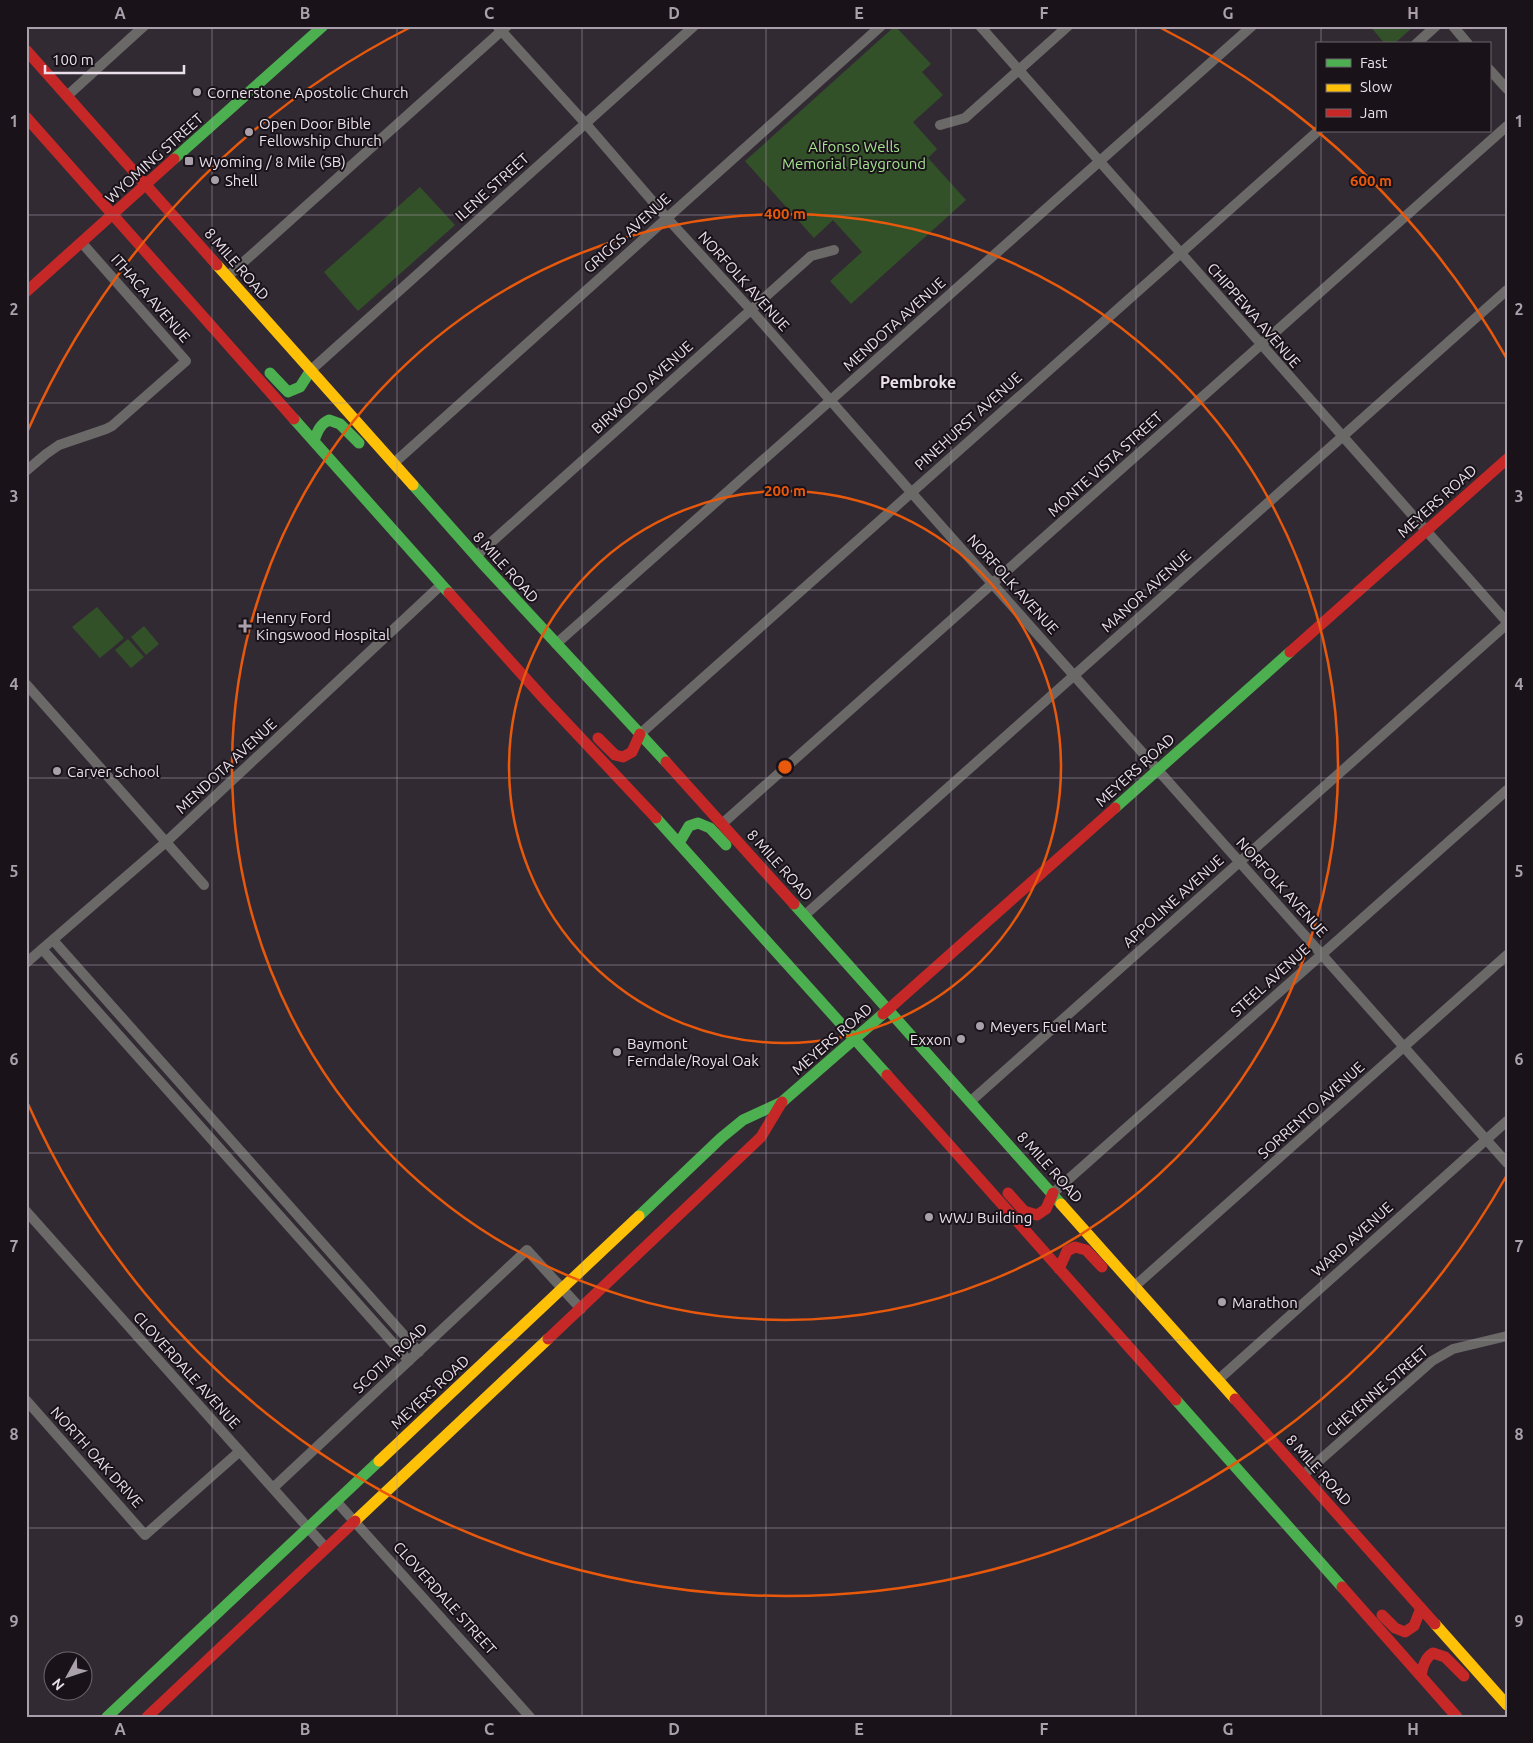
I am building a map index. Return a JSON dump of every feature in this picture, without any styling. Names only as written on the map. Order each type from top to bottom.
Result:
[{"type":"main road","name":"WYOMING STREET","points":[[26,292],[323,26]]},
{"type":"main road","name":"8 MILE ROAD","points":[[26,50],[430,505],[556,644],[723,823],[1507,1704]]},
{"type":"main road","points":[[26,117],[441,585],[680,843],[855,1038],[1457,1717]]},
{"type":"main road","points":[[115,168],[135,172]]},
{"type":"main road","points":[[162,269],[182,274]]},
{"type":"main road","points":[[265,368],[288,392],[302,387],[311,370]]},
{"type":"main road","points":[[314,441],[320,425],[329,419],[334,419],[364,449]]},
{"type":"main road","name":"MEYERS ROAD","points":[[107,1717],[721,1138],[743,1120],[782,1102],[1507,459]]},
{"type":"main road","points":[[402,491],[430,505]]},
{"type":"main road","points":[[518,670],[555,693]]},
{"type":"main road","points":[[592,732],[615,755],[623,757],[632,752],[640,734]]},
{"type":"main road","points":[[680,843],[686,829],[692,824],[702,823],[710,828],[851,985],[877,996]]},
{"type":"main road","points":[[868,1053],[888,1058]]},
{"type":"main road","name":"MEYERS ROAD","points":[[146,1717],[762,1137],[782,1102]]},
{"type":"main road","points":[[1000,1184],[1024,1210],[1034,1215],[1040,1215],[1044,1212],[1049,1206],[1053,1193]]},
{"type":"main road","points":[[1059,1268],[1067,1251],[1079,1246],[1091,1255],[1109,1276]]},
{"type":"main road","points":[[1146,1317],[1178,1335]]},
{"type":"main road","points":[[1286,1523],[1324,1549]]},
{"type":"main road","points":[[1372,1604],[1394,1628],[1402,1632],[1409,1630],[1416,1624],[1421,1608]]},
{"type":"main road","points":[[1421,1675],[1423,1663],[1427,1658],[1439,1654],[1451,1660],[1470,1682]]},
{"type":"street","points":[[67,96],[144,26]]},
{"type":"street","name":"ILENE STREET","points":[[311,370],[694,26]]},
{"type":"street","name":"GRIGGS AVENUE","points":[[394,463],[881,26]]},
{"type":"street","name":"CHIPPEWA AVENUE","points":[[980,26],[1507,623]]},
{"type":"street","points":[[940,125],[965,118],[1068,26]]},
{"type":"street","name":"MENDOTA AVENUE","points":[[556,644],[1252,26]]},
{"type":"street","points":[[1418,42],[1436,26]]},
{"type":"street","points":[[1453,26],[1466,42]]},
{"type":"street","points":[[228,276],[502,28]]},
{"type":"street","name":"NORFOLK AVENUE","points":[[502,28],[667,218],[751,310],[1507,1163]]},
{"type":"street","points":[[1490,70],[1507,89]]},
{"type":"street","name":"MONTE VISTA STREET","points":[[723,823],[1507,126]]},
{"type":"street","name":"PINEHURST AVENUE","points":[[640,734],[1317,132]]},
{"type":"street","name":"ITHACA AVENUE","points":[[26,471],[59,445],[106,430],[112,426],[186,361],[82,243]]},
{"type":"street","name":"BIRWOOD AVENUE","points":[[476,556],[811,256],[834,250]]},
{"type":"street","name":"MANOR AVENUE","points":[[805,915],[1507,290]]},
{"type":"street","name":"MENDOTA AVENUE","points":[[26,963],[166,842],[441,585]]},
{"type":"street","name":"APPOLINE AVENUE","points":[[971,1101],[1507,623]]},
{"type":"street","points":[[26,684],[204,885]]},
{"type":"street","name":"STEEL AVENUE","points":[[1053,1193],[1507,790]]},
{"type":"street","points":[[53,940],[419,1352]]},
{"type":"street","points":[[42,949],[408,1361]]},
{"type":"street","name":"SORRENTO AVENUE","points":[[1135,1286],[1507,955]]},
{"type":"street","points":[[117,1034],[128,1024]]},
{"type":"street","points":[[176,1100],[187,1090]]},
{"type":"street","name":"WARD AVENUE","points":[[1218,1380],[1507,1121]]},
{"type":"street","points":[[234,1166],[245,1156]]},
{"type":"street","name":"CLOVERDALE AVENUE","points":[[26,1211],[326,1548]]},
{"type":"street","name":"SCOTIA ROAD","points":[[273,1488],[527,1250],[562,1288]]},
{"type":"street","points":[[345,1290],[356,1280]]},
{"type":"street","points":[[562,1288],[581,1308]]},
{"type":"street","name":"CHEYENNE STREET","points":[[1303,1475],[1432,1361],[1453,1349],[1507,1336]]},
{"type":"street","name":"NORTH OAK DRIVE","points":[[26,1400],[146,1535],[240,1451]]},
{"type":"street","name":"CLOVERDALE STREET","points":[[336,1501],[530,1717]]},
{"type":"green space","name":"Alfonso Wells Memorial Playground","points":[[895,26],[931,64],[922,72],[943,95],[913,122],[937,149],[928,158],[966,200],[851,304],[830,281],[862,252],[833,220],[814,238],[745,161]]},
{"type":"green space","points":[[1370,26],[1414,26],[1396,42],[1383,42]]},
{"type":"green space","points":[[420,187],[455,225],[358,311],[324,272]]},
{"type":"green space","points":[[97,607],[124,638],[100,658],[72,627]]},
{"type":"green space","points":[[144,626],[159,644],[146,655],[131,637]]},
{"type":"green space","points":[[128,639],[144,657],[131,668],[115,650]]},
{"type":"traffic: fast","points":[[174,159],[323,26]]},
{"type":"traffic: fast","points":[[270,373],[288,392],[300,387],[311,370]]},
{"type":"traffic: fast","points":[[294,419],[449,593]]},
{"type":"traffic: fast","points":[[314,441],[321,426],[329,420],[340,424],[359,443]]},
{"type":"traffic: fast","points":[[413,485],[483,564],[666,762]]},
{"type":"traffic: fast","points":[[1115,808],[1290,652]]},
{"type":"traffic: fast","points":[[656,818],[887,1075]]},
{"type":"traffic: fast","points":[[679,843],[689,826],[698,823],[710,828],[726,845]]},
{"type":"traffic: fast","points":[[794,904],[1061,1204]]},
{"type":"traffic: fast","points":[[639,1216],[721,1138],[743,1120],[782,1102],[883,1014]]},
{"type":"traffic: fast","points":[[1176,1400],[1342,1587]]},
{"type":"traffic: fast","points":[[107,1717],[379,1461]]},
{"type":"traffic: slow","points":[[217,265],[413,485]]},
{"type":"traffic: slow","points":[[1061,1204],[1235,1399]]},
{"type":"traffic: slow","points":[[379,1461],[639,1216]]},
{"type":"traffic: slow","points":[[355,1521],[548,1339]]},
{"type":"traffic: slow","points":[[1435,1624],[1507,1705]]},
{"type":"traffic: jam","points":[[26,50],[217,265]]},
{"type":"traffic: jam","points":[[26,117],[294,419]]},
{"type":"traffic: jam","points":[[26,292],[174,159]]},
{"type":"traffic: jam","points":[[1290,652],[1507,459]]},
{"type":"traffic: jam","points":[[449,593],[546,701],[656,818]]},
{"type":"traffic: jam","points":[[598,738],[615,755],[623,757],[632,752],[640,734]]},
{"type":"traffic: jam","points":[[666,762],[794,904]]},
{"type":"traffic: jam","points":[[883,1014],[1115,808]]},
{"type":"traffic: jam","points":[[887,1075],[1176,1400]]},
{"type":"traffic: jam","points":[[548,1339],[761,1137],[782,1102]]},
{"type":"traffic: jam","points":[[1008,1193],[1024,1211],[1037,1215],[1046,1209],[1053,1193]]},
{"type":"traffic: jam","points":[[1059,1269],[1067,1251],[1075,1247],[1086,1250],[1102,1267]]},
{"type":"traffic: jam","points":[[1235,1399],[1435,1624]]},
{"type":"traffic: jam","points":[[147,1717],[355,1521]]},
{"type":"traffic: jam","points":[[1342,1587],[1457,1717]]},
{"type":"traffic: jam","points":[[1382,1615],[1395,1628],[1405,1632],[1414,1626],[1421,1608]]},
{"type":"traffic: jam","points":[[1421,1675],[1426,1660],[1433,1653],[1445,1657],[1464,1676]]},
{"type":"place","name":"Cornerstone Apostolic Church","points":[[197,92]]},
{"type":"place","name":"Open Door Bible Fellowship Church","points":[[249,132]]},
{"type":"place","name":"Wyoming / 8 Mile (SB)","points":[[189,161]]},
{"type":"place","name":"Shell","points":[[215,180]]},
{"type":"place","name":"Henry Ford Kingswood Hospital","points":[[245,626]]},
{"type":"place","name":"Carver School","points":[[57,771]]},
{"type":"place","name":"Meyers Fuel Mart","points":[[980,1026]]},
{"type":"place","name":"Exxon","points":[[961,1039]]},
{"type":"place","name":"Baymont Ferndale/Royal Oak","points":[[617,1052]]},
{"type":"place","name":"WWJ Building","points":[[929,1217]]},
{"type":"place","name":"Marathon","points":[[1222,1302]]},
{"type":"district","name":"Pembroke","points":[[918,382]]}]
